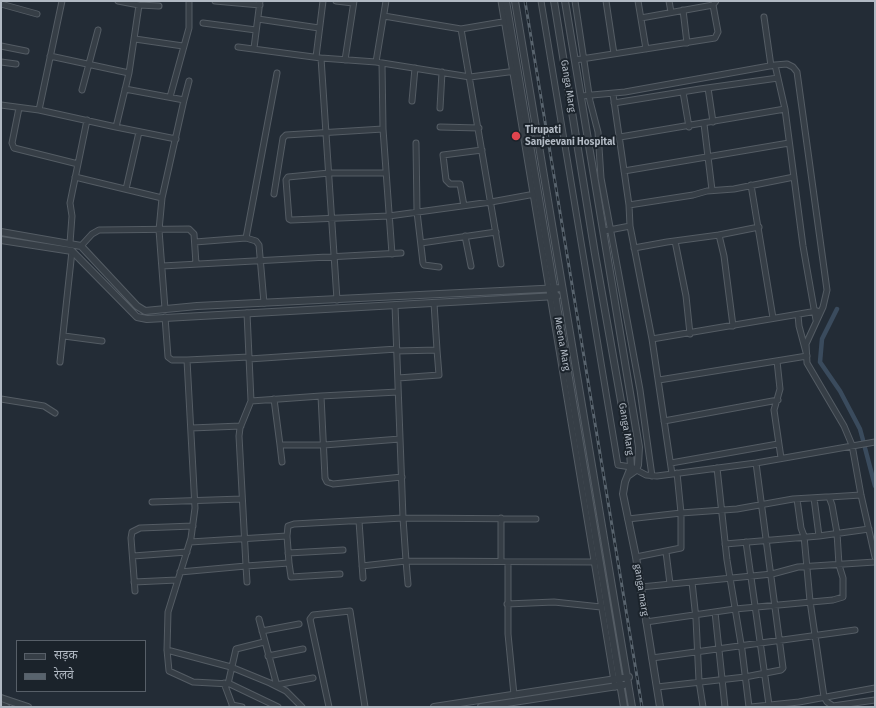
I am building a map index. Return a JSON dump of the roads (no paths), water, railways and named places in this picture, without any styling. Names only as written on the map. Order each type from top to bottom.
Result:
[{"type":"street","points":[[39,110],[62,1]]},
{"type":"street","points":[[118,1],[139,5],[159,6]]},
{"type":"street","points":[[170,97],[189,28],[189,1]]},
{"type":"street","points":[[214,1],[260,3],[254,48]]},
{"type":"street","points":[[321,1],[319,58],[327,132],[333,257],[337,300]]},
{"type":"street","points":[[336,1],[354,2],[346,60]]},
{"type":"street","points":[[386,1],[379,63],[392,254]]},
{"type":"street","points":[[501,1],[507,21]]},
{"type":"street","name":"Meena Marg","points":[[506,1],[507,21],[515,71],[596,562],[616,679],[624,707]]},
{"type":"street","points":[[515,1],[561,288],[632,707]]},
{"type":"street","points":[[541,1],[618,462],[621,466],[652,476],[675,474],[756,463],[875,442]]},
{"type":"street","name":"Ganga Marg","points":[[554,1],[595,254],[633,469]]},
{"type":"street","name":"Ganga Marg","points":[[565,1],[639,447],[640,460],[633,469]]},
{"type":"street","points":[[575,1],[583,59],[598,132],[601,178],[612,230],[640,390],[652,476]]},
{"type":"street","points":[[606,1],[614,54]]},
{"type":"street","points":[[638,1],[646,49]]},
{"type":"street","points":[[669,1],[671,12]]},
{"type":"street","points":[[694,1],[696,8]]},
{"type":"street","points":[[575,60],[687,43],[714,38],[718,35],[715,3],[641,18]]},
{"type":"street","points":[[1,4],[37,14]]},
{"type":"street","points":[[116,127],[129,73],[139,5]]},
{"type":"street","points":[[683,10],[687,43]]},
{"type":"street","points":[[384,16],[461,29],[518,19]]},
{"type":"street","points":[[764,17],[773,65],[778,78],[784,109],[816,320]]},
{"type":"street","points":[[258,19],[319,28]]},
{"type":"street","points":[[203,23],[256,30]]},
{"type":"street","points":[[461,29],[501,264]]},
{"type":"street","points":[[82,90],[90,65],[98,30]]},
{"type":"street","points":[[135,39],[183,46]]},
{"type":"street","points":[[1,46],[26,51]]},
{"type":"street","points":[[238,47],[319,58],[379,63],[470,76],[527,69]]},
{"type":"street","points":[[50,56],[129,73]]},
{"type":"street","points":[[1,62],[16,64]]},
{"type":"street","points":[[581,96],[613,94],[773,65],[787,64],[793,67],[797,72],[827,290],[822,310],[806,344],[807,363],[844,426],[852,445],[861,495],[875,556]]},
{"type":"street","points":[[412,101],[415,68]]},
{"type":"street","points":[[440,108],[442,72]]},
{"type":"street","points":[[246,238],[277,73]]},
{"type":"street","points":[[614,103],[778,78]]},
{"type":"street","points":[[189,81],[162,198],[159,230],[168,357],[175,360],[188,360],[397,350],[437,350]]},
{"type":"street","points":[[708,88],[714,122]]},
{"type":"street","points":[[125,89],[184,100]]},
{"type":"street","points":[[683,92],[688,126]]},
{"type":"street","points":[[613,94],[629,205],[630,226],[640,270],[659,380],[671,463],[675,474],[681,513],[682,546],[678,550],[636,557]]},
{"type":"street","points":[[1,105],[39,110],[176,139]]},
{"type":"street","points":[[19,108],[12,143],[14,148],[78,164]]},
{"type":"street","points":[[620,137],[704,124],[784,109]]},
{"type":"street","points":[[70,243],[72,216],[70,203],[87,120]]},
{"type":"street","points":[[704,124],[712,190]]},
{"type":"street","points":[[440,127],[478,128]]},
{"type":"street","points":[[274,194],[283,138],[286,135],[383,128]]},
{"type":"street","points":[[126,189],[139,132]]},
{"type":"street","points":[[416,143],[417,212],[424,265],[439,267]]},
{"type":"street","points":[[624,171],[789,143]]},
{"type":"street","points":[[464,206],[460,184],[450,184],[446,180],[443,156],[482,150]]},
{"type":"street","points":[[386,172],[288,177],[286,180],[288,217],[291,220],[389,216],[491,202],[546,192]]},
{"type":"street","points":[[75,177],[162,198]]},
{"type":"street","points":[[629,205],[712,190],[734,189],[794,177]]},
{"type":"street","points":[[751,185],[759,226],[773,318]]},
{"type":"street","points":[[604,232],[630,226]]},
{"type":"street","points":[[634,248],[719,235],[759,226]]},
{"type":"street","points":[[81,246],[92,234],[99,230],[189,229],[194,234],[196,264]]},
{"type":"street","points":[[1,232],[81,246],[137,306],[145,311],[264,303],[561,288]]},
{"type":"street","points":[[421,243],[496,232]]},
{"type":"street","points":[[719,235],[724,256],[733,326]]},
{"type":"street","points":[[466,236],[471,266]]},
{"type":"street","points":[[195,242],[246,238],[258,244],[261,261],[264,303]]},
{"type":"street","points":[[1,240],[72,251],[137,317],[147,319],[563,296]]},
{"type":"street","points":[[675,241],[686,296],[690,334]]},
{"type":"street","points":[[60,362],[72,251]]},
{"type":"street","points":[[162,266],[402,253]]},
{"type":"street","points":[[398,378],[439,375],[434,303]]},
{"type":"street","points":[[395,305],[403,518],[408,584]]},
{"type":"street","points":[[652,339],[690,334],[822,310]]},
{"type":"street","points":[[247,313],[250,401],[239,436],[247,582]]},
{"type":"street","points":[[798,315],[799,326],[807,356]]},
{"type":"street","points":[[64,336],[102,342]]},
{"type":"street","points":[[659,380],[807,356]]},
{"type":"street","points":[[188,360],[194,501],[193,526],[190,542],[168,612],[167,650],[169,671],[193,682],[226,683],[260,697],[278,707]]},
{"type":"street","points":[[777,361],[780,389],[774,410],[781,458]]},
{"type":"street","points":[[250,401],[398,392]]},
{"type":"street","points":[[321,396],[325,478],[330,483],[402,477]]},
{"type":"street","points":[[1,398],[44,406],[55,413]]},
{"type":"street","points":[[274,399],[282,462]]},
{"type":"street","points":[[664,421],[778,400]]},
{"type":"street","points":[[191,428],[241,426]]},
{"type":"street","points":[[280,445],[324,445],[400,439]]},
{"type":"street","points":[[671,463],[778,444]]},
{"type":"street","points":[[657,687],[699,681],[745,677],[781,670],[783,668],[772,574],[765,540],[756,463]]},
{"type":"street","points":[[717,468],[725,544],[750,707],[824,697],[875,688]]},
{"type":"street","name":"ganga marg","points":[[633,469],[623,488],[636,557],[660,707]]},
{"type":"street","points":[[628,519],[722,510],[797,499],[861,495]]},
{"type":"street","points":[[646,622],[735,609],[833,600],[843,597],[843,578],[839,565],[837,533],[829,497]]},
{"type":"street","points":[[152,502],[242,498]]},
{"type":"street","points":[[814,498],[819,536]]},
{"type":"street","points":[[797,499],[801,528],[804,536],[810,601],[824,697],[826,702],[833,706],[864,704],[875,700]]},
{"type":"street","points":[[340,574],[291,577],[287,528],[292,524],[403,518],[536,519]]},
{"type":"street","points":[[501,518],[501,562]]},
{"type":"street","points":[[360,521],[363,578]]},
{"type":"street","points":[[135,591],[131,534],[135,529],[193,526]]},
{"type":"street","points":[[725,544],[804,536],[819,536],[869,528]]},
{"type":"street","points":[[190,542],[287,536]]},
{"type":"street","points":[[746,542],[763,674],[769,705]]},
{"type":"street","points":[[288,553],[343,550]]},
{"type":"street","points":[[132,556],[187,552]]},
{"type":"street","points":[[666,552],[670,584]]},
{"type":"street","points":[[362,566],[406,561],[596,562],[608,560]]},
{"type":"street","points":[[508,562],[507,604],[510,664],[514,695]]},
{"type":"street","points":[[596,562],[601,607],[616,679]]},
{"type":"street","points":[[641,587],[772,574],[807,566],[875,562]]},
{"type":"street","points":[[180,572],[289,564]]},
{"type":"street","points":[[134,582],[177,580]]},
{"type":"street","points":[[692,582],[696,614],[699,681],[703,707]]},
{"type":"street","points":[[507,604],[554,602],[601,607]]},
{"type":"street","points":[[329,707],[310,619],[313,615],[350,611],[365,707]]},
{"type":"street","points":[[715,612],[725,707]]},
{"type":"street","points":[[259,619],[276,685]]},
{"type":"street","points":[[262,631],[299,624]]},
{"type":"street","points":[[652,658],[855,630]]},
{"type":"street","points":[[242,707],[233,706],[226,683],[234,653],[238,647],[264,642]]},
{"type":"street","points":[[268,656],[303,649]]},
{"type":"street","points":[[167,650],[231,667],[276,685],[293,697],[302,707]]},
{"type":"street","points":[[434,707],[628,677]]},
{"type":"street","points":[[276,685],[313,678]]},
{"type":"street","points":[[482,707],[509,705],[629,684]]},
{"type":"street","points":[[1,698],[28,707]]},
{"type":"street","points":[[1,706],[6,707]]},
{"type":"waterway","points":[[837,309],[822,339],[820,362],[840,391],[860,429],[863,440]]},
{"type":"waterway","points":[[865,448],[875,486]]},
{"type":"railway","points":[[525,1],[642,707]]},
{"type":"place","name":"Tirupati Sanjeevani Hospital","points":[[516,136]]}]
